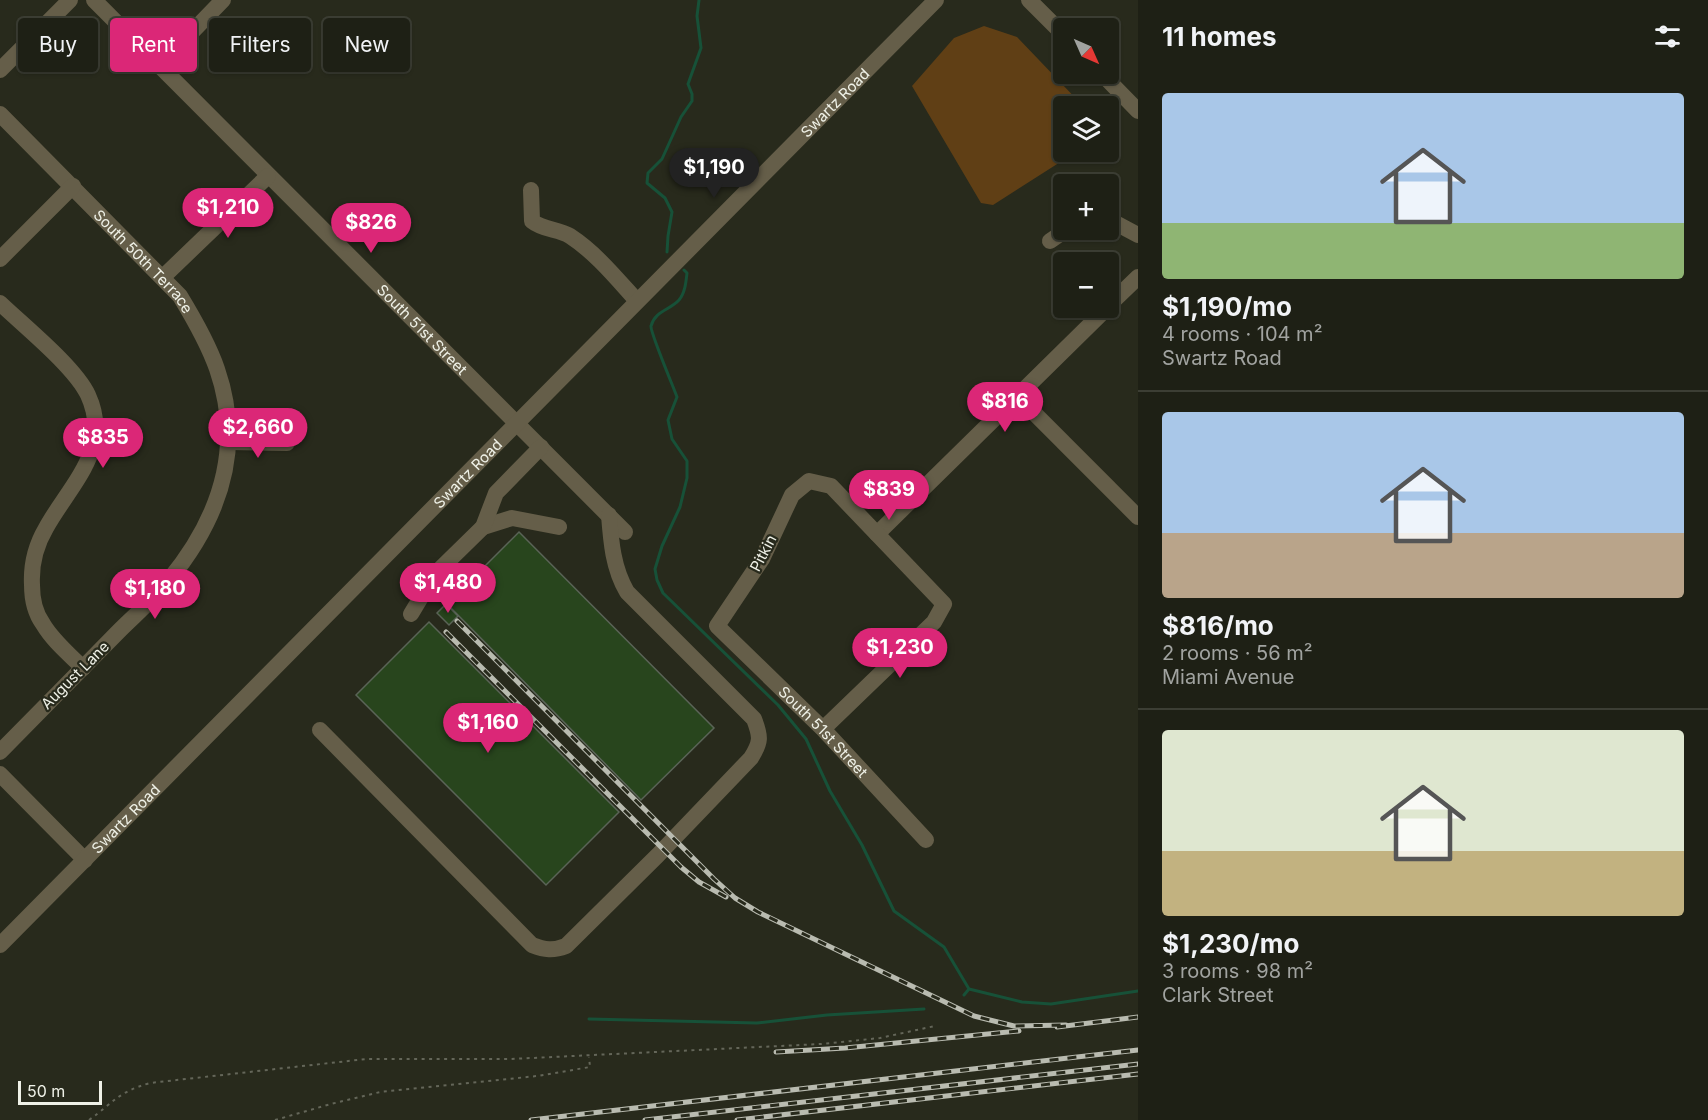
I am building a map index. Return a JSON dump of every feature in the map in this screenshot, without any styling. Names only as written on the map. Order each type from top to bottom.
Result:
[{"type":"street","points":[[0,70],[70,0]]},
{"type":"street","name":"South 51st Street","points":[[93,0],[111,18]]},
{"type":"street","points":[[197,27],[223,0]]},
{"type":"street","name":"Swartz Road","points":[[0,945],[936,0]]},
{"type":"street","points":[[1029,0],[1053,24]]},
{"type":"street","name":"South 51st Street","points":[[165,72],[625,531]]},
{"type":"street","points":[[1112,84],[1138,111]]},
{"type":"street","name":"South 50th Terrace","points":[[0,114],[180,296],[200,329],[217,369],[226,407],[229,442]]},
{"type":"street","points":[[163,277],[268,176]]},
{"type":"street","points":[[0,259],[73,186]]},
{"type":"street","points":[[531,190],[532,221],[537,225],[570,236],[611,272],[637,301]]},
{"type":"street","points":[[1119,225],[1138,235]]},
{"type":"street","points":[[1119,296],[1138,277]]},
{"type":"street","points":[[0,303],[73,373],[88,396],[95,424],[93,448],[85,469],[45,529],[31,570],[32,598],[41,622],[55,642],[83,668]]},
{"type":"street","points":[[823,729],[934,622],[944,604],[877,534],[1097,318]]},
{"type":"street","points":[[1017,396],[1138,517]]},
{"type":"street","points":[[229,442],[287,443]]},
{"type":"street","name":"August Lane","points":[[0,752],[169,581],[204,531],[224,476],[229,442]]},
{"type":"street","points":[[411,614],[435,573],[483,527],[496,493],[541,447]]},
{"type":"street","name":"Pitkin","points":[[717,626],[762,559],[792,495],[809,481],[831,486],[877,534]]},
{"type":"street","points":[[320,730],[532,945],[544,950],[556,950],[566,946],[751,758],[758,746],[760,734],[754,719],[627,592],[615,568],[609,515]]},
{"type":"street","points":[[483,527],[512,518],[559,527]]},
{"type":"street","name":"South 51st Street","points":[[717,626],[823,729],[926,840]]},
{"type":"street","points":[[0,774],[85,860]]},
{"type":"path","points":[[89,1120],[114,1098],[130,1088],[150,1083],[366,1059],[511,1059],[821,1044],[880,1038],[935,1026]]},
{"type":"path","points":[[275,1120],[380,1092],[537,1076],[590,1067],[589,1056]]},
{"type":"shaded area","points":[[984,26],[1017,37],[1053,75],[1053,84],[1062,84],[1073,96],[1053,96],[1053,162],[1060,162],[993,205],[981,203],[912,86],[954,38]]},
{"type":"building","points":[[519,532],[714,728],[641,800],[447,604]]},
{"type":"building","points":[[446,604],[458,616],[449,625],[437,613]]},
{"type":"building","points":[[429,622],[619,812],[546,885],[356,695]]},
{"type":"waterway","points":[[667,252],[672,212],[665,198],[647,183],[648,173],[662,159],[681,117],[692,101],[688,84],[701,48],[697,16],[699,0]]},
{"type":"waterway","points":[[684,270],[687,273],[681,297],[659,314],[651,326],[677,397],[668,420],[672,439],[687,461],[687,478],[680,507],[662,546],[655,569],[663,593],[778,705],[806,739],[830,791],[862,845],[894,911],[944,947],[969,989],[1022,1002],[1051,1004],[1138,991]]},
{"type":"waterway","points":[[964,995],[969,989]]},
{"type":"waterway","points":[[589,1019],[757,1023],[827,1015],[924,1009]]},
{"type":"railway","points":[[457,621],[735,898],[758,912],[974,1016],[1014,1026],[1066,1025]]},
{"type":"railway","points":[[446,632],[681,867],[699,882],[726,897]]},
{"type":"railway","points":[[1057,1027],[1138,1017]]},
{"type":"railway","points":[[776,1052],[845,1048],[1019,1031]]},
{"type":"railway","points":[[531,1120],[1138,1050]]},
{"type":"railway","points":[[645,1120],[1138,1064]]},
{"type":"railway","points":[[737,1120],[1138,1074]]}]
